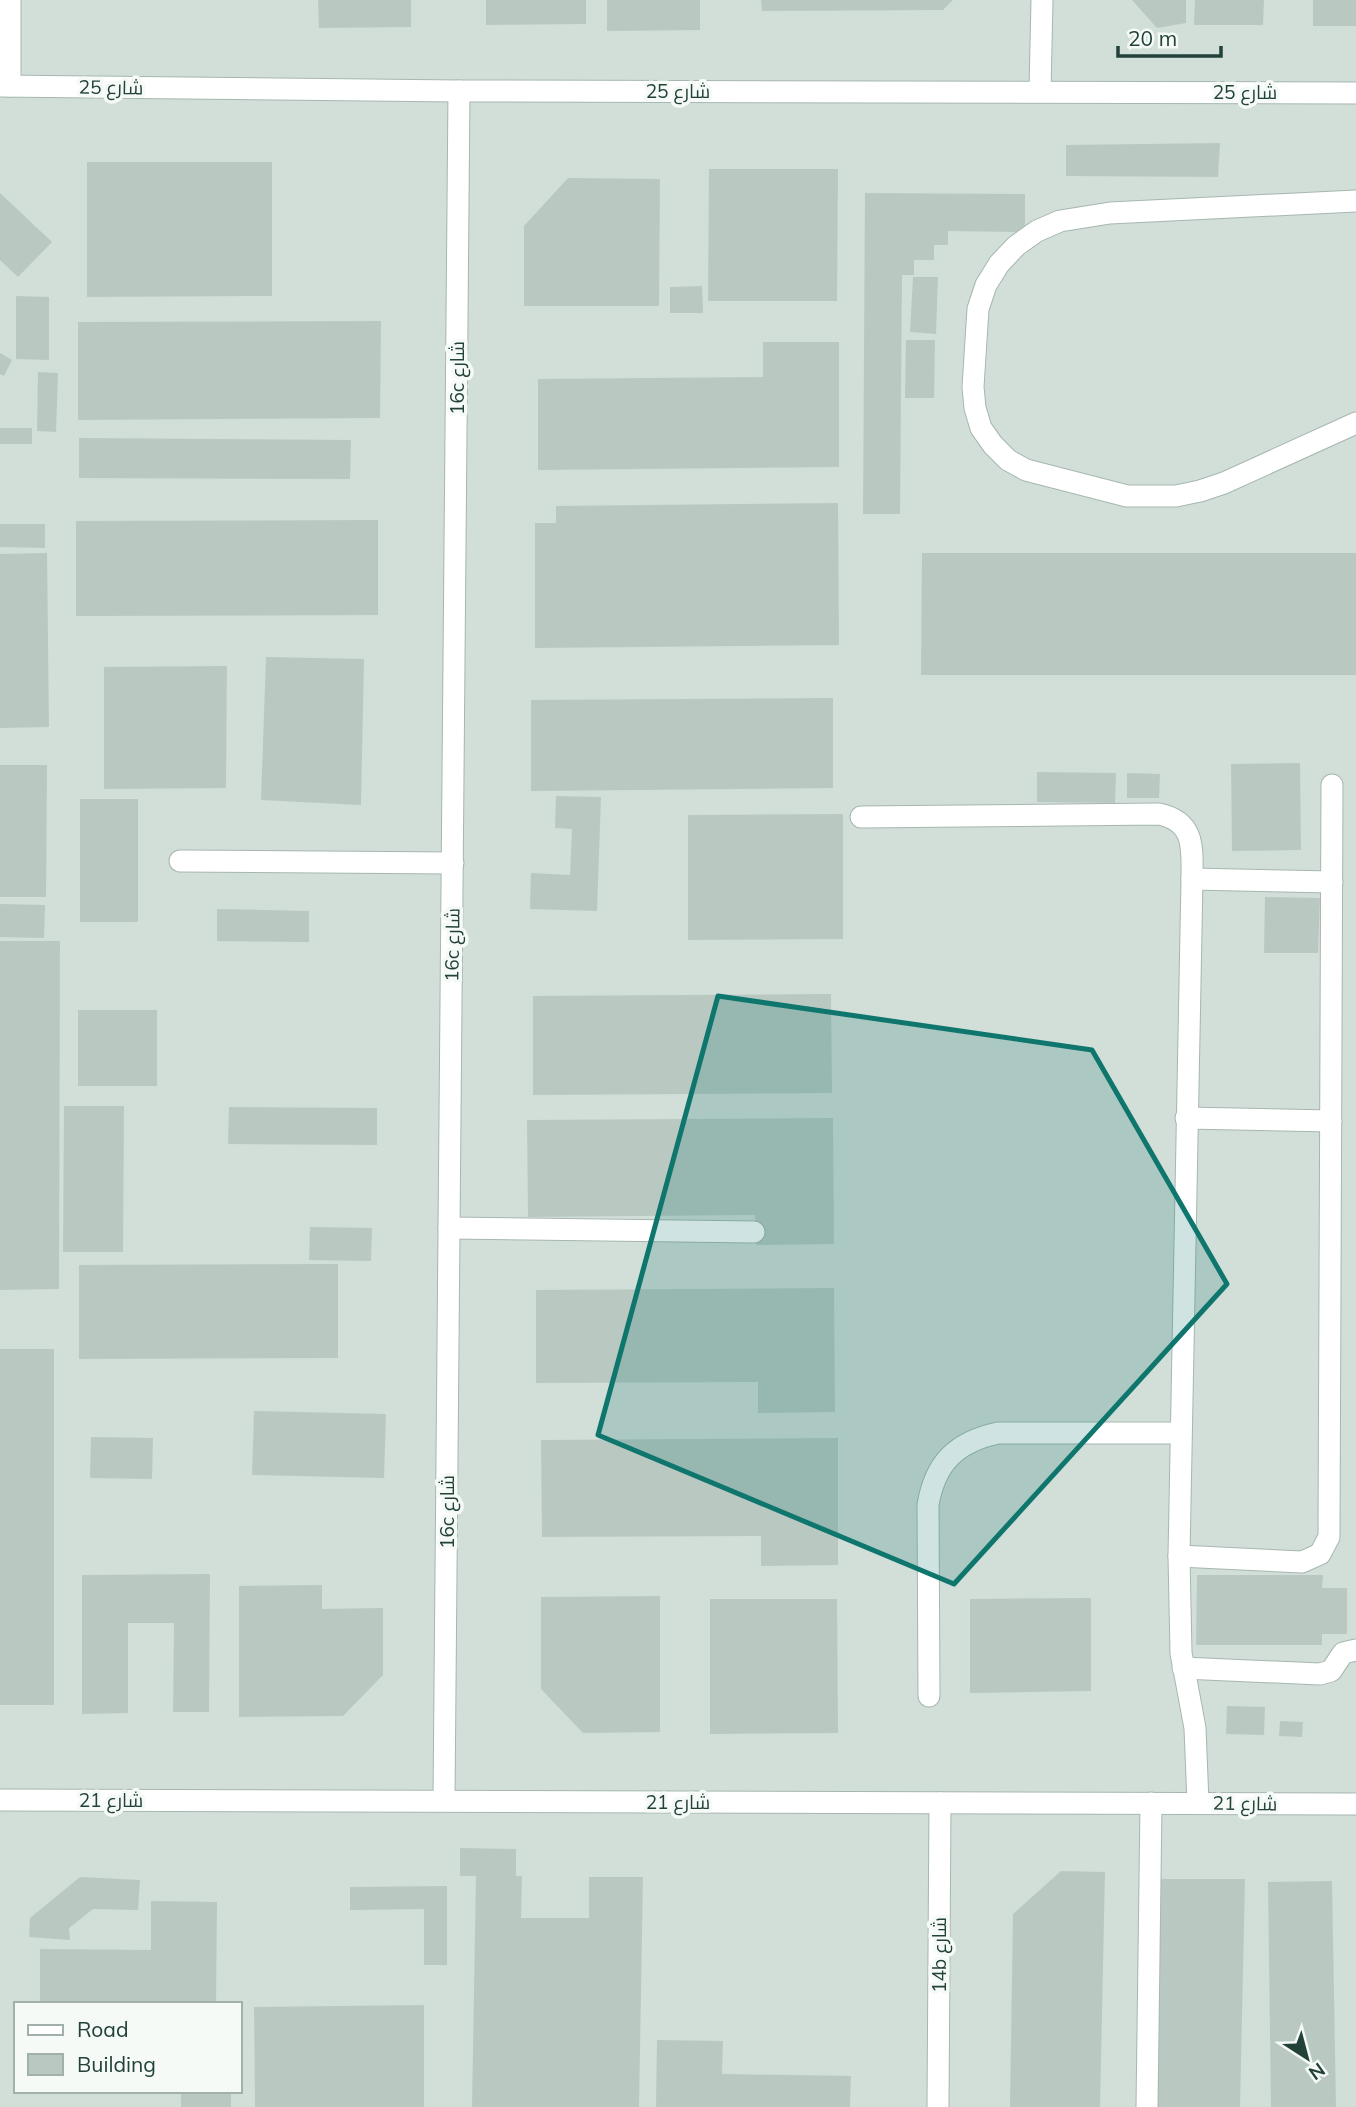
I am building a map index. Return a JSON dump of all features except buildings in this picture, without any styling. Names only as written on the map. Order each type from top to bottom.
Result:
[{"type":"lane","points":[[5,86],[10,0]]},
{"type":"lane","points":[[1040,91],[1042,0]]},
{"type":"lane","name":"شارع 25","points":[[5,86],[459,91],[1356,93]]},
{"type":"lane","name":"16c شارع","points":[[444,1800],[459,91]]},
{"type":"lane","points":[[1356,201],[1110,212],[1060,221],[1037,231],[1016,246],[999,264],[986,285],[978,309],[973,387],[981,428],[1008,460],[1026,470],[1126,496],[1176,496],[1200,491],[1224,483],[1356,422]]},
{"type":"lane","points":[[1179,1556],[1302,1562],[1320,1553],[1329,1537],[1332,785]]},
{"type":"lane","points":[[861,817],[1159,814],[1178,821],[1190,838],[1192,879],[1179,1556],[1183,1668],[1195,1728],[1198,1803]]},
{"type":"lane","points":[[180,861],[453,863]]},
{"type":"lane","points":[[1192,879],[1332,881]]},
{"type":"lane","points":[[1186,1118],[1331,1121]]},
{"type":"lane","points":[[449,1228],[754,1232]]},
{"type":"lane","points":[[929,1696],[928,1505],[931,1487],[938,1471],[950,1456],[963,1445],[998,1433],[1180,1433]]},
{"type":"lane","points":[[1183,1668],[1321,1674],[1331,1671],[1343,1653],[1356,1650]]},
{"type":"lane","name":"شارع 21","points":[[0,1800],[1356,1804]]},
{"type":"lane","name":"14b شارع","points":[[938,2107],[940,1803]]},
{"type":"lane","points":[[1147,2107],[1151,1803]]},
{"type":"highlighted area","points":[[718,996],[1092,1050],[1227,1284],[954,1584],[598,1435]]},
{"type":"shaded area","points":[[0,0],[1356,0],[1356,2107],[0,2107]]}]
